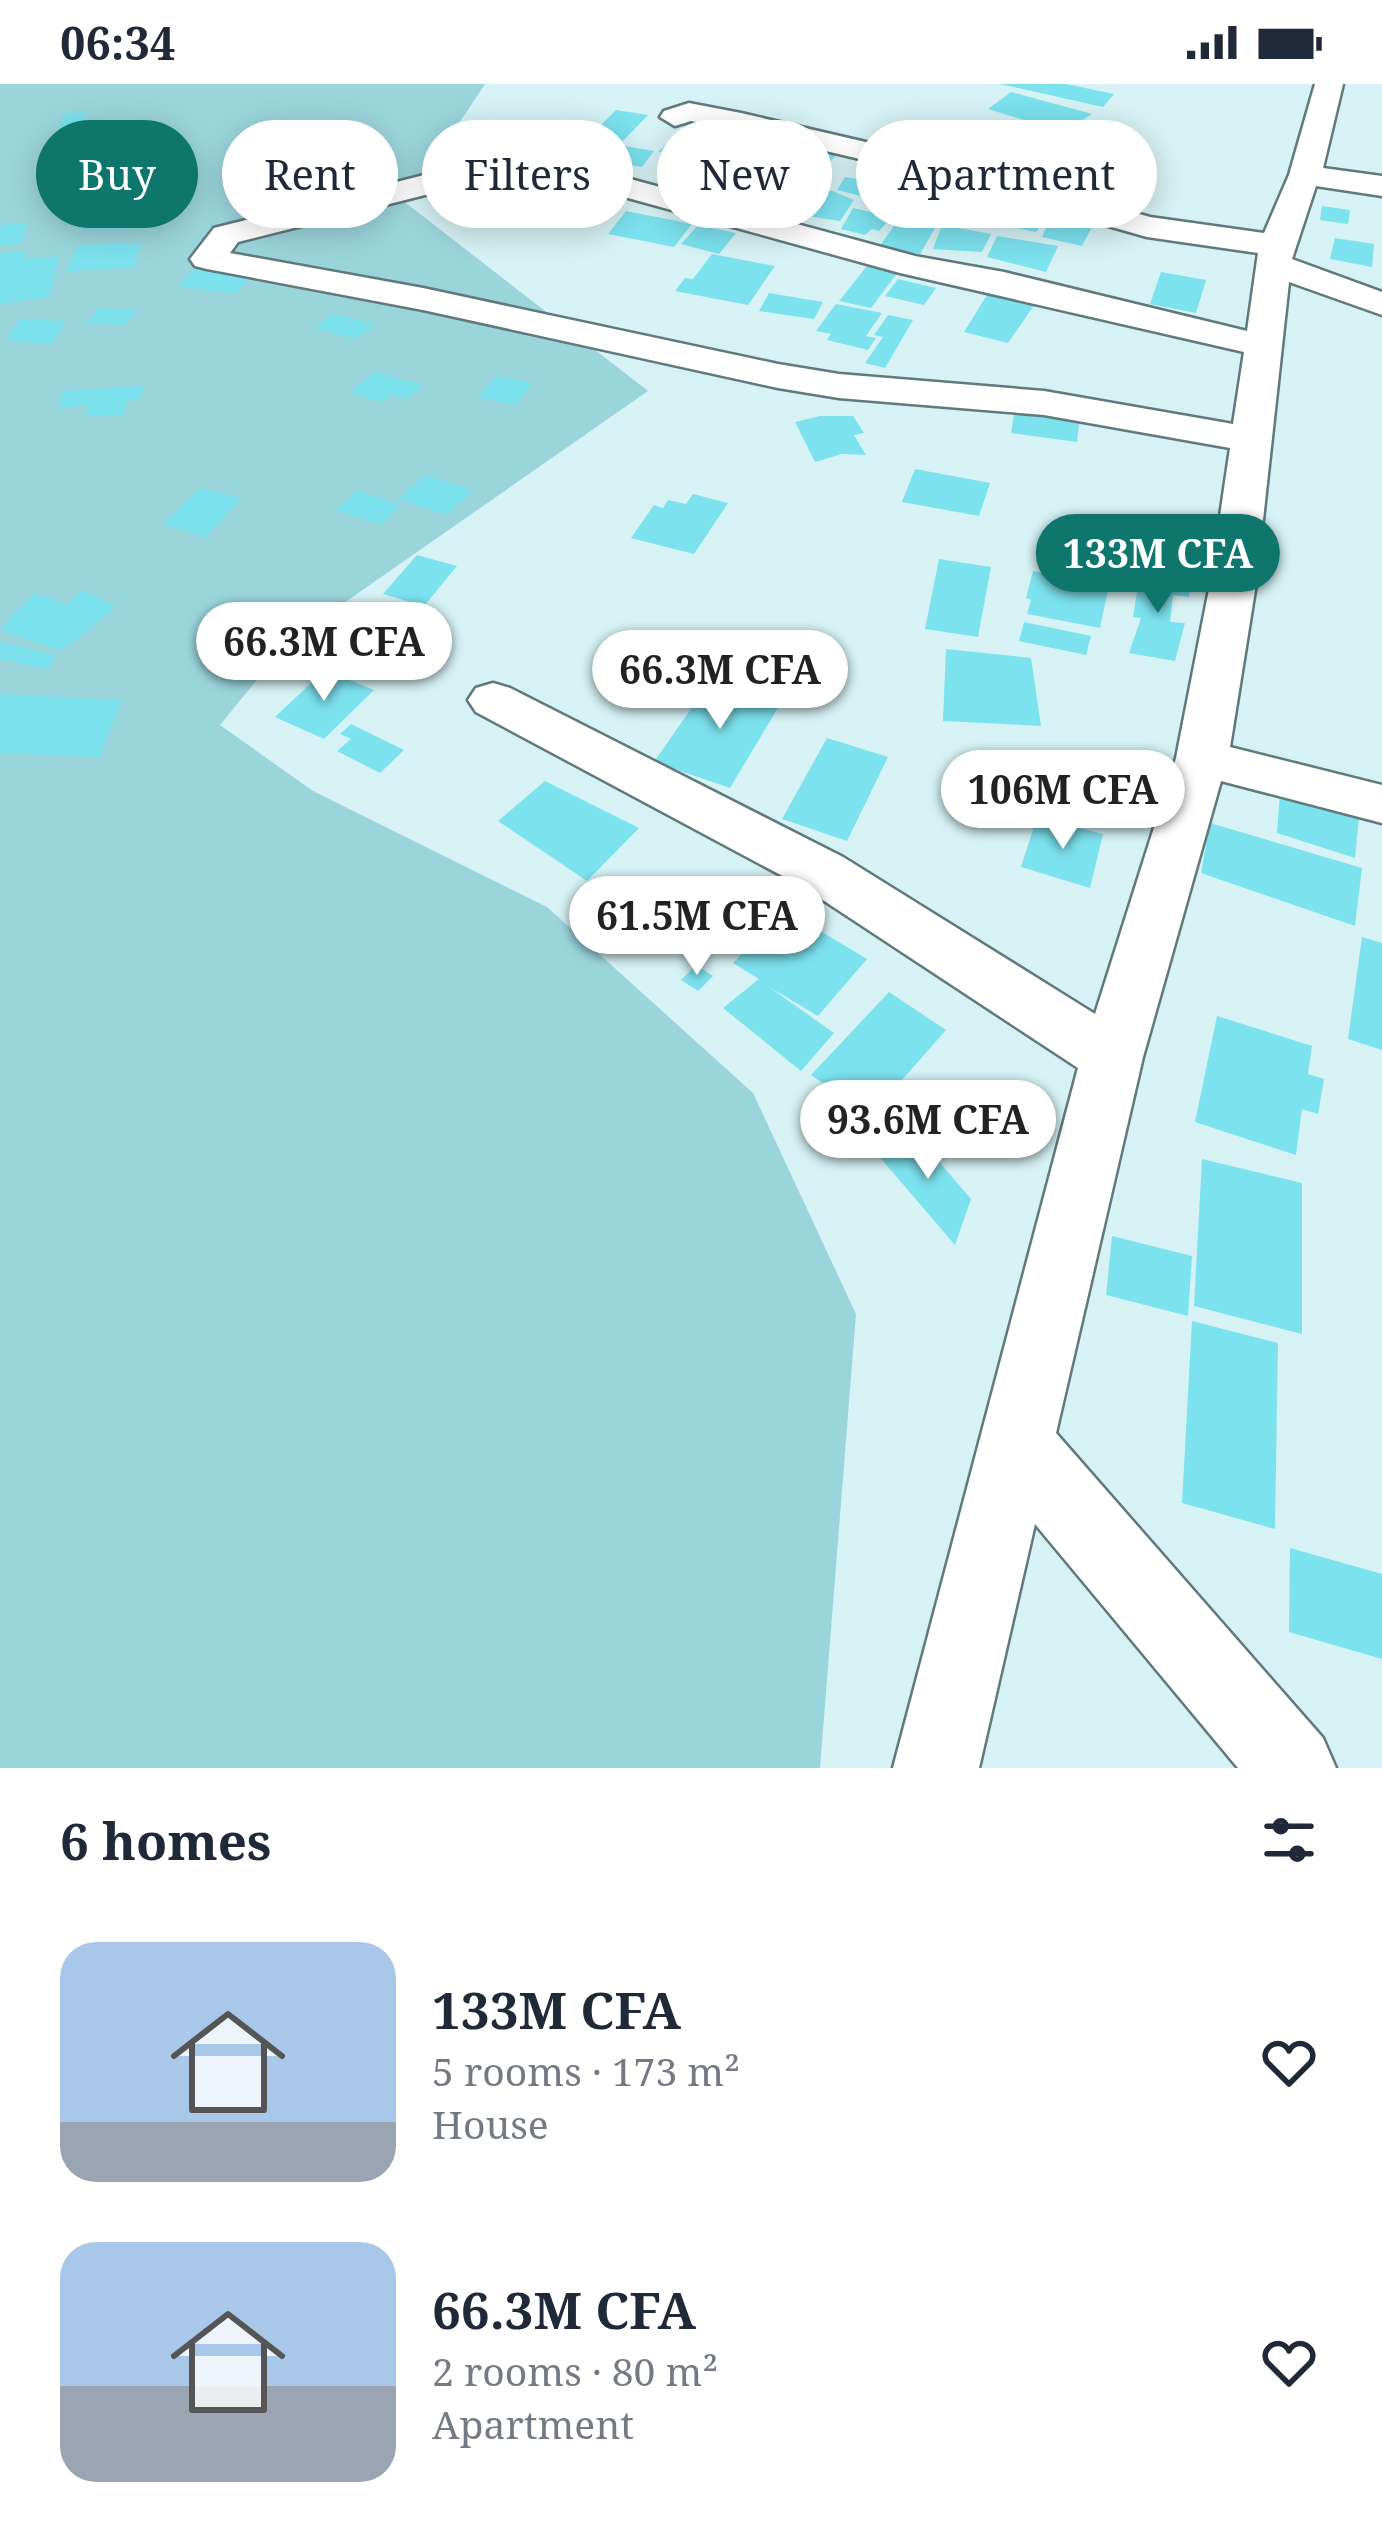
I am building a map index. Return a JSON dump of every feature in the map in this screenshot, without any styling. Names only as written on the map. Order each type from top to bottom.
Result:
[{"type":"street","points":[[937,1768],[1112,1057],[1202,758],[1277,256],[1329,84]]},
{"type":"street","points":[[675,118],[689,112],[734,120],[1277,256],[1382,304]]},
{"type":"street","points":[[1252,440],[1044,403],[798,379],[423,299],[207,259],[226,235],[440,181],[549,166],[912,266],[1004,283],[1264,346]]},
{"type":"street","points":[[1305,175],[1382,186]]},
{"type":"street","points":[[493,700],[823,872],[1112,1057]]},
{"type":"street","points":[[1202,758],[1382,804]]},
{"type":"street","points":[[1017,1444],[1292,1768]]},
{"type":"shaded area","points":[[0,84],[485,84],[461,120],[422,120],[422,179],[406,203],[422,215],[422,228],[438,228],[648,391],[288,642],[220,725],[313,791],[547,907],[753,1093],[856,1314],[820,1768],[0,1768]]},
{"type":"building","points":[[1000,84],[1066,84],[1114,94],[1103,107]]},
{"type":"building","points":[[1011,92],[1092,114],[1082,120],[1024,120],[988,109]]},
{"type":"building","points":[[616,110],[648,115],[633,131],[633,120],[606,120]]},
{"type":"building","points":[[87,112],[84,120],[62,120],[65,113]]},
{"type":"building","points":[[633,147],[654,151],[642,167],[633,166]]},
{"type":"building","points":[[845,177],[856,179],[856,195],[837,190]]},
{"type":"building","points":[[832,191],[854,200],[840,221],[832,220]]},
{"type":"building","points":[[1322,206],[1350,210],[1348,224],[1320,220]]},
{"type":"building","points":[[853,208],[856,228],[882,228],[865,235],[841,229]]},
{"type":"building","points":[[633,212],[657,217],[657,228],[689,228],[674,247],[608,234],[613,228],[633,228]]},
{"type":"building","points":[[27,223],[21,244],[0,245],[0,225]]},
{"type":"building","points":[[695,228],[736,233],[719,254],[681,244]]},
{"type":"building","points":[[892,228],[935,228],[920,254],[879,247]]},
{"type":"building","points":[[941,228],[991,234],[982,252],[933,249]]},
{"type":"building","points":[[1046,228],[1091,228],[1082,246],[1042,237]]},
{"type":"building","points":[[997,236],[1058,246],[1046,272],[987,257]]},
{"type":"building","points":[[1335,238],[1374,244],[1372,267],[1330,259]]},
{"type":"building","points":[[141,243],[133,268],[66,271],[78,245]]},
{"type":"building","points":[[27,251],[24,259],[59,256],[49,297],[0,304],[0,253]]},
{"type":"building","points":[[712,254],[775,266],[748,305],[675,291],[685,278],[693,279]]},
{"type":"building","points":[[199,265],[255,273],[235,294],[178,286]]},
{"type":"building","points":[[867,266],[898,272],[871,308],[839,301]]},
{"type":"building","points":[[1161,272],[1206,280],[1196,313],[1150,304]]},
{"type":"building","points":[[898,279],[936,288],[924,305],[885,296]]},
{"type":"building","points":[[769,293],[823,302],[814,319],[759,311]]},
{"type":"building","points":[[987,295],[1035,304],[1008,343],[964,332]]},
{"type":"building","points":[[836,304],[882,313],[866,336],[876,338],[868,350],[827,340],[831,334],[816,331]]},
{"type":"building","points":[[98,308],[136,310],[125,325],[87,323]]},
{"type":"building","points":[[334,314],[375,324],[356,339],[315,328]]},
{"type":"building","points":[[888,315],[913,320],[885,368],[865,363],[883,337],[874,335]]},
{"type":"building","points":[[21,318],[66,321],[51,344],[6,340]]},
{"type":"building","points":[[374,372],[423,385],[407,399],[391,395],[383,402],[350,393]]},
{"type":"building","points":[[496,376],[533,383],[515,405],[478,397]]},
{"type":"building","points":[[143,386],[140,399],[127,400],[123,416],[86,415],[90,405],[58,408],[63,391]]},
{"type":"building","points":[[1015,409],[1080,417],[1077,442],[1011,433]]},
{"type":"building","points":[[853,416],[864,433],[854,435],[866,455],[842,454],[815,462],[795,422]]},
{"type":"building","points":[[915,469],[990,483],[979,516],[902,502]]},
{"type":"building","points":[[425,475],[473,490],[447,515],[398,499]]},
{"type":"building","points":[[201,488],[241,498],[206,537],[163,524]]},
{"type":"building","points":[[358,490],[400,505],[382,525],[336,510]]},
{"type":"building","points":[[693,494],[728,503],[694,554],[631,538],[654,505],[663,508],[668,500],[686,504]]},
{"type":"building","points":[[417,555],[457,566],[424,606],[383,594]]},
{"type":"building","points":[[939,559],[991,567],[978,637],[925,629]]},
{"type":"building","points":[[1033,571],[1109,585],[1100,628],[1027,614]]},
{"type":"building","points":[[1140,572],[1191,581],[1189,597],[1173,595],[1170,622],[1185,623],[1175,661],[1129,653],[1141,618],[1133,617]]},
{"type":"building","points":[[83,590],[116,607],[61,651],[0,630],[34,593],[67,604]]},
{"type":"building","points":[[1024,622],[1091,636],[1086,655],[1019,641]]},
{"type":"building","points":[[0,642],[55,655],[49,670],[0,659]]},
{"type":"building","points":[[946,649],[1031,658],[1041,726],[943,721]]},
{"type":"building","points":[[325,670],[374,690],[324,739],[275,717]]},
{"type":"building","points":[[713,677],[785,696],[730,788],[654,762]]},
{"type":"building","points":[[0,694],[122,700],[99,757],[0,753]]},
{"type":"building","points":[[351,724],[404,750],[380,773],[337,751],[351,739],[340,734]]},
{"type":"building","points":[[827,738],[888,757],[847,841],[782,819]]},
{"type":"building","points":[[1090,768],[1140,777],[1139,807],[1086,793]]},
{"type":"building","points":[[545,781],[639,828],[587,881],[498,821]]},
{"type":"building","points":[[1280,793],[1359,818],[1355,858],[1277,833]]},
{"type":"building","points":[[1037,817],[1103,834],[1090,888],[1021,867]]},
{"type":"building","points":[[1210,823],[1362,868],[1355,926],[1201,873]]},
{"type":"building","points":[[784,909],[867,959],[818,1016],[769,987],[834,1033],[801,1071],[723,1008],[759,979],[733,963]]},
{"type":"building","points":[[1362,937],[1382,943],[1382,1050],[1348,1039]]},
{"type":"building","points":[[696,965],[713,976],[698,991],[681,980]]},
{"type":"building","points":[[889,992],[946,1030],[870,1116],[811,1075]]},
{"type":"building","points":[[1217,1016],[1312,1046],[1308,1074],[1324,1079],[1318,1114],[1302,1109],[1296,1155],[1195,1122]]},
{"type":"building","points":[[910,1128],[971,1199],[955,1245],[877,1154]]},
{"type":"building","points":[[1202,1159],[1302,1183],[1302,1334],[1194,1306]]},
{"type":"building","points":[[1112,1236],[1192,1256],[1188,1316],[1106,1295]]},
{"type":"building","points":[[1192,1321],[1278,1343],[1275,1529],[1182,1503]]},
{"type":"building","points":[[1290,1548],[1382,1574],[1382,1659],[1289,1632]]}]
